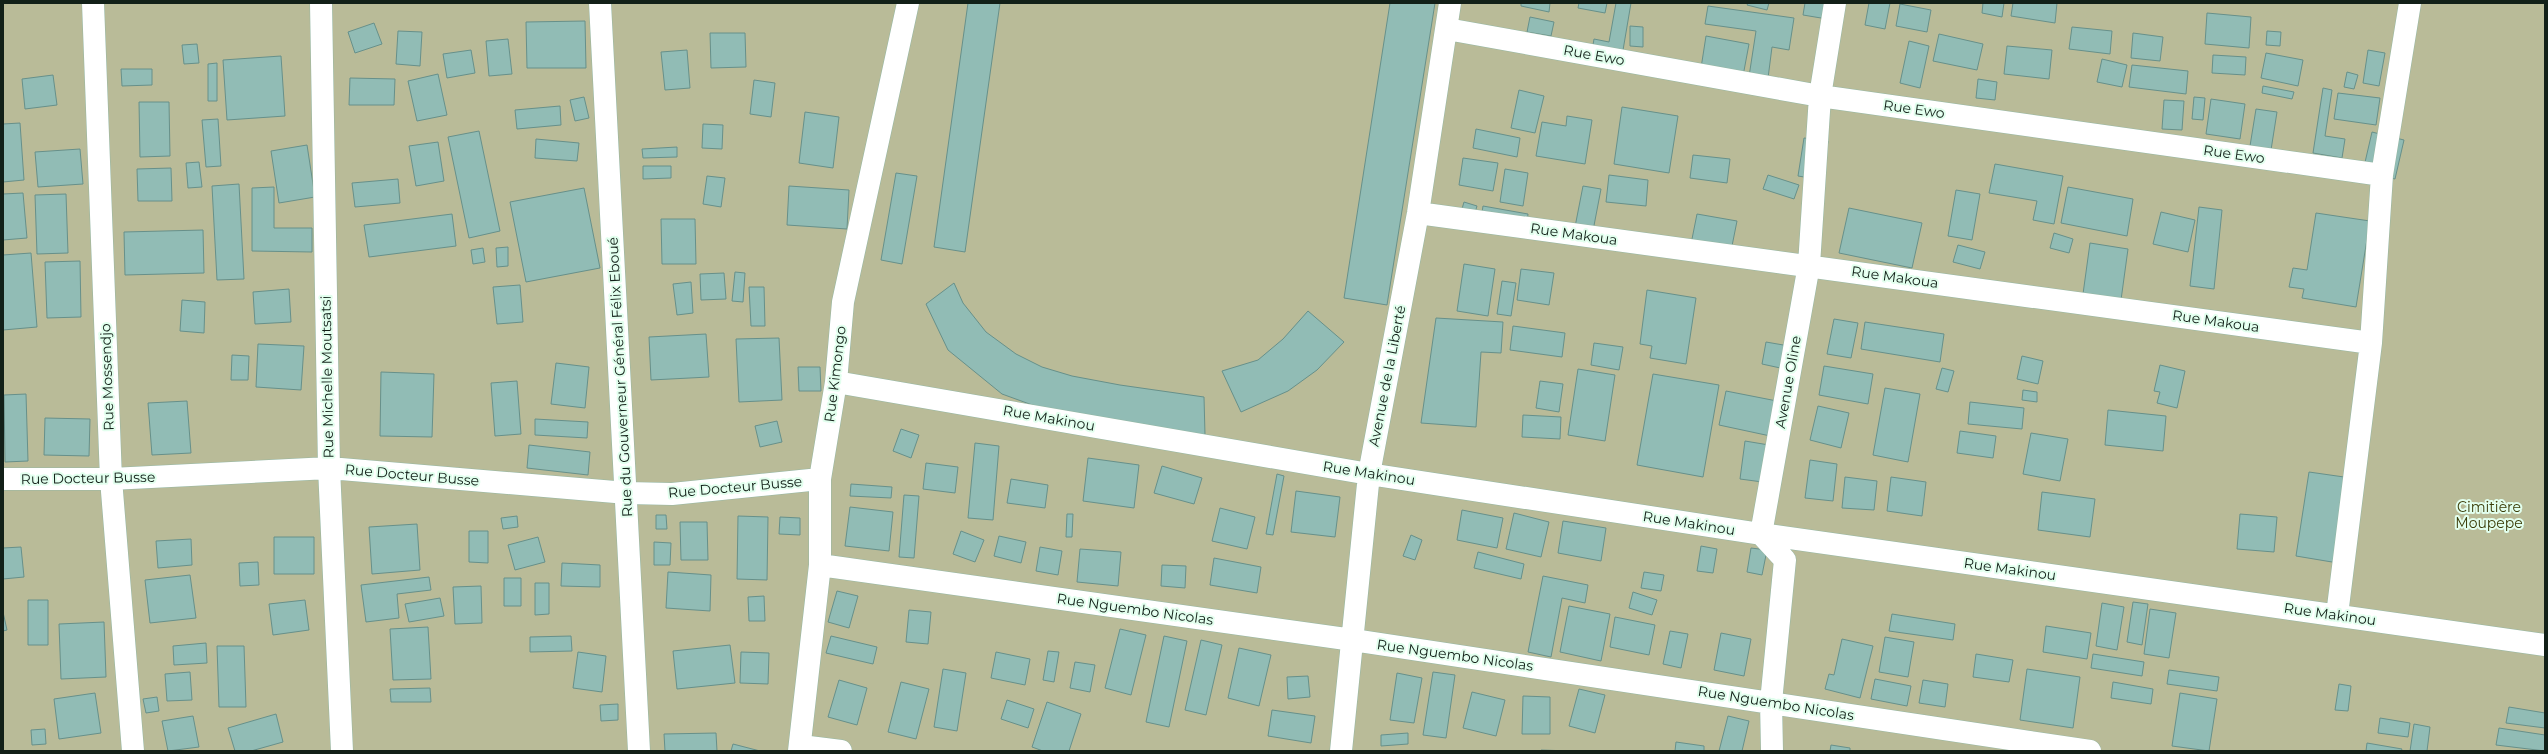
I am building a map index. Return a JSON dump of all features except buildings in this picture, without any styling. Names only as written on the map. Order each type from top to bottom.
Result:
[{"type":"street","name":"Rue Mossendjo","points":[[93,3],[111,480],[133,751]]},
{"type":"street","name":"Rue Michelle Moutsatsi","points":[[321,3],[329,468],[342,751]]},
{"type":"street","name":"Rue du Gouverneur Général Félix Eboué","points":[[600,3],[627,493],[639,751]]},
{"type":"street","name":"Rue Kimongo","points":[[800,748],[820,565],[820,479],[836,382],[842,302],[908,3]]},
{"type":"street","name":"Avenue de la Liberté","points":[[1341,751],[1369,474],[1418,213],[1450,3]]},
{"type":"street","name":"Avenue Oline","points":[[1761,534],[1809,265],[1820,96],[1835,3]]},
{"type":"street","points":[[2337,615],[2371,343],[2382,175],[2410,3]]},
{"type":"street","name":"Rue Ewo","points":[[1447,29],[1820,96],[2382,175]]},
{"type":"street","name":"Rue Makoua","points":[[1418,213],[1809,265],[2371,343]]},
{"type":"street","name":"Rue Makinou","points":[[836,382],[1369,474],[1761,534],[2545,645]]},
{"type":"street","name":"Rue Docteur Busse","points":[[3,479],[111,480],[329,468],[627,493],[672,494],[820,479]]},
{"type":"street","points":[[1761,534],[1785,560],[1772,702],[1772,751]]},
{"type":"street","name":"Rue Nguembo Nicolas","points":[[820,565],[1353,640],[2090,751]]},
{"type":"street","points":[[800,748],[841,751]]},
{"type":"green space","name":"Cimitière Moupepe","points":[[3,3],[2545,3],[2545,751],[3,751]]}]
